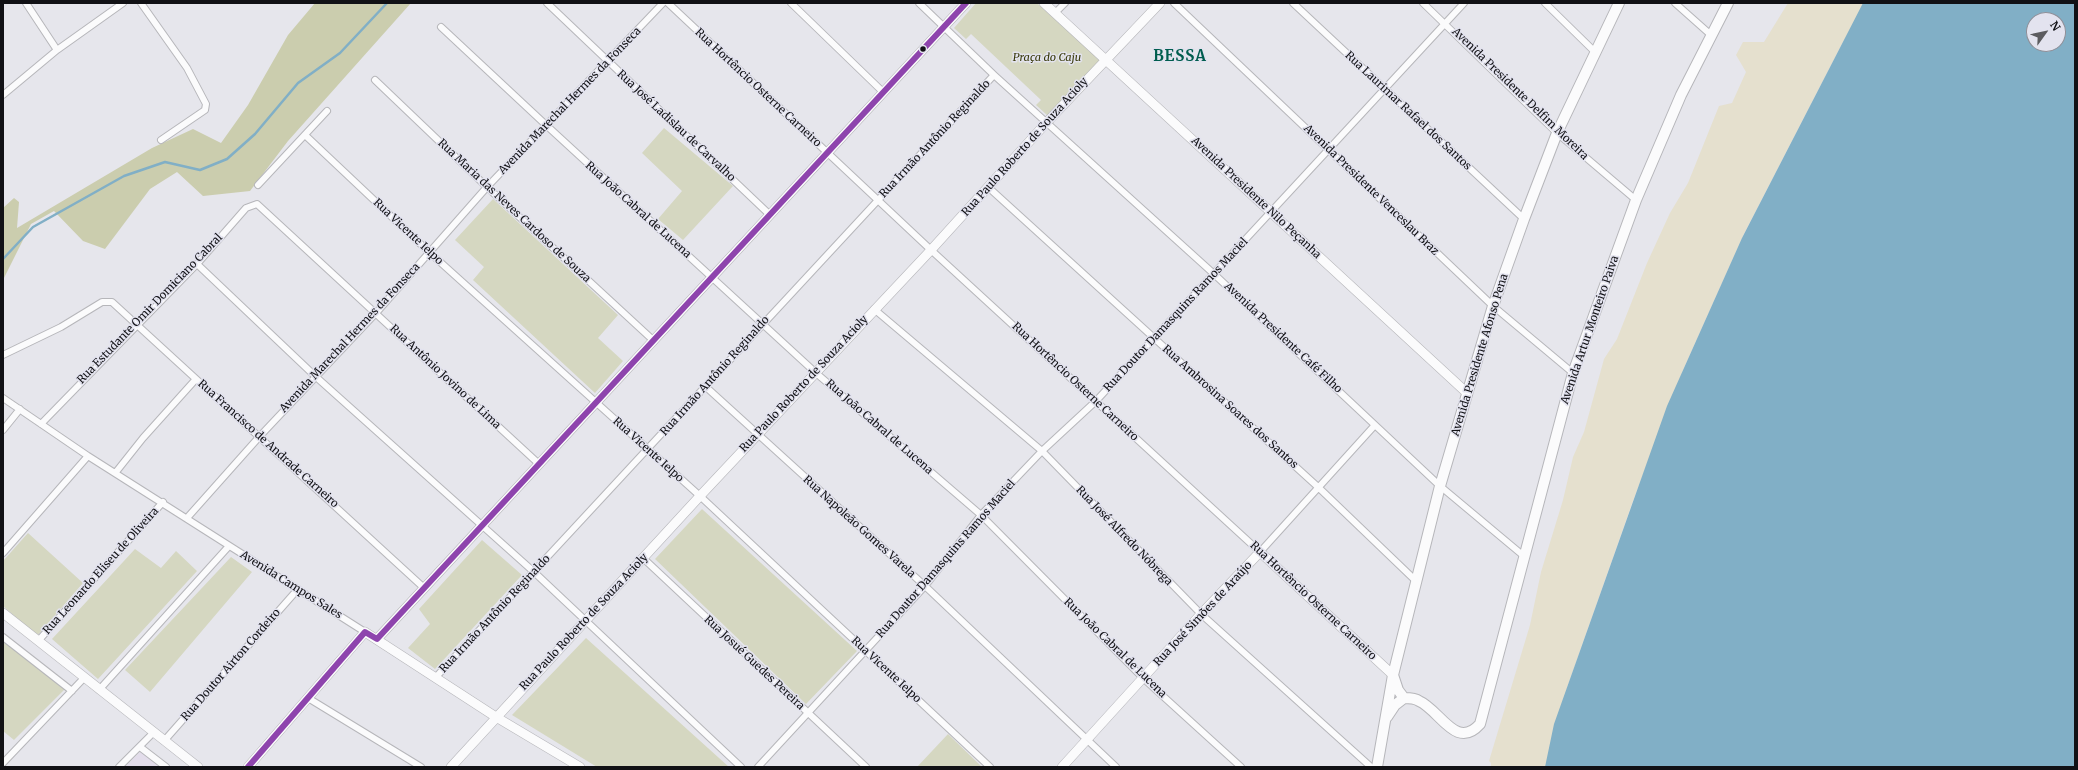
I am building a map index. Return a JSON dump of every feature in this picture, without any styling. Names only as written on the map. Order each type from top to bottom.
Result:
[{"type":"main road","name":"Avenida Presidente Afonso Pena","points":[[1377,767],[1393,675],[1440,486],[1493,306],[1524,219],[1558,133],[1619,3]]},
{"type":"main road","name":"Avenida Artur Monteiro Paiva","points":[[1404,698],[1419,700],[1456,732],[1464,734],[1470,733],[1476,729],[1483,719],[1573,373],[1636,200],[1681,95],[1728,3]]},
{"type":"main road","name":"Rua Hortêncio Osterne Carneiro","points":[[1393,675],[1398,690],[1404,698]]},
{"type":"main road","name":"Avenida Presidente Afonso Pena","points":[[1385,722],[1391,711],[1404,698]]},
{"type":"street","points":[[26,3],[57,50]]},
{"type":"street","points":[[3,94],[57,50],[123,3]]},
{"type":"street","points":[[141,3],[188,68],[206,104],[205,110],[161,140]]},
{"type":"street","name":"Rua José Ladislau de Carvalho","points":[[547,3],[607,62],[770,215]]},
{"type":"street","name":"Avenida Marechal Hermes da Fonseca","points":[[187,518],[315,376],[376,313],[487,187],[663,3]]},
{"type":"street","name":"Rua Hortêncio Osterne Carneiro","points":[[668,3],[931,250],[1393,675]]},
{"type":"street","points":[[791,3],[883,92]]},
{"type":"street","name":"Avenida Presidente Café Filho","points":[[919,3],[994,74],[1214,274],[1440,486],[1525,557]]},
{"type":"street","points":[[376,639],[713,278],[966,3]]},
{"type":"street","name":"Avenida Presidente Nilo Peçanha","points":[[1044,3],[1106,58],[1271,213],[1467,393]]},
{"type":"street","points":[[1056,13],[1064,3]]},
{"type":"street","name":"Rua Paulo Roberto de Souza Acioly","points":[[451,767],[584,620],[816,373],[874,309],[931,250],[1106,58],[1160,3]]},
{"type":"street","name":"Avenida Presidente Venceslau Braz","points":[[1174,3],[1493,306],[1573,373]]},
{"type":"street","name":"Rua Laurimar Rafael dos Santos","points":[[1293,3],[1524,219]]},
{"type":"street","name":"Avenida Presidente Delfim Moreira","points":[[1423,3],[1558,133],[1636,200]]},
{"type":"street","name":"Rua Doutor Damasquins Ramos Maciel","points":[[758,767],[807,712],[925,586],[981,515],[1042,451],[1096,401],[1464,3]]},
{"type":"street","points":[[1545,3],[1595,52]]},
{"type":"street","points":[[1675,3],[1711,35]]},
{"type":"street","name":"Rua João Cabral de Lucena","points":[[441,27],[816,373],[981,515],[1143,678],[1241,767]]},
{"type":"street","name":"Rua Irmão Antônio Reginaldo","points":[[436,677],[648,450],[763,323],[994,74]]},
{"type":"street","name":"Rua Maria das Neves Cardoso de Souza","points":[[375,80],[487,187],[654,341]]},
{"type":"street","points":[[258,185],[327,111]]},
{"type":"street","name":"Rua Vicente Ielpo","points":[[305,135],[429,252],[700,496],[990,767]]},
{"type":"street","name":"Rua Ambrosina Soares dos Santos","points":[[988,187],[1318,487],[1416,582]]},
{"type":"street","name":"Rua Estudante Omir Domiciano Cabral","points":[[41,424],[197,264],[246,208],[257,204],[263,209]]},
{"type":"street","name":"Rua Antônio Jovino de Lima","points":[[263,209],[539,464]]},
{"type":"street","points":[[197,264],[315,376],[534,572],[741,767]]},
{"type":"street","name":"Rua Francisco de Andrade Carneiro","points":[[3,355],[61,328],[102,302],[112,302],[423,587]]},
{"type":"street","name":"Rua José Alfredo Nóbrega","points":[[874,309],[1042,451],[1201,614],[1371,767]]},
{"type":"street","points":[[116,472],[143,438],[196,380]]},
{"type":"street","name":"Rua Napoleão Gomes Varela","points":[[706,387],[925,586],[1116,767]]},
{"type":"street","name":"Avenida Campos Sales","points":[[3,398],[88,456],[163,502],[496,717],[580,767]]},
{"type":"street","points":[[3,430],[20,410]]},
{"type":"street","name":"Rua José Simões de Araújo","points":[[1062,767],[1376,425]]},
{"type":"street","points":[[3,553],[88,456]]},
{"type":"street","name":"Rua Leonardo Eliseu de Oliveira","points":[[39,640],[163,502]]},
{"type":"street","points":[[99,690],[229,546]]},
{"type":"street","name":"Rua Josué Guedes Pereira","points":[[643,558],[866,767]]},
{"type":"street","name":"Rua Doutor Airton Cordeiro","points":[[164,741],[298,589]]},
{"type":"street","points":[[3,613],[39,640],[153,733],[198,767]]},
{"type":"street","points":[[248,767],[365,632]]},
{"type":"street","points":[[3,637],[72,691]]},
{"type":"street","points":[[3,763],[84,678]]},
{"type":"street","points":[[308,698],[421,767]]},
{"type":"street","points":[[119,767],[153,733]]},
{"type":"street","points":[[140,747],[166,767]]},
{"type":"shaded area","points":[[141,751],[162,767],[125,767]]},
{"type":"green space","points":[[315,3],[411,3],[288,141],[250,191],[203,196],[177,172],[150,189],[105,249],[83,241],[54,211],[31,224],[3,280],[3,208],[14,198],[19,202],[17,228],[152,148],[193,129],[221,143],[248,105],[288,35]]},
{"type":"green space","name":"Praça do Caju","points":[[976,3],[1037,3],[1101,61],[1048,116],[1036,105],[1041,100],[971,34],[966,39],[954,28]]},
{"type":"green space","points":[[664,128],[733,186],[683,240],[658,219],[682,191],[642,153]]},
{"type":"green space","points":[[493,199],[618,315],[598,338],[623,361],[595,393],[473,280],[484,267],[455,240]]},
{"type":"green space","points":[[702,509],[857,651],[806,704],[655,559]]},
{"type":"green space","points":[[28,533],[83,583],[37,636],[3,606],[3,561]]},
{"type":"green space","points":[[482,540],[522,575],[435,669],[408,648],[430,624],[419,609]]},
{"type":"green space","points":[[135,549],[161,568],[176,551],[197,571],[98,679],[52,639]]},
{"type":"green space","points":[[231,557],[252,572],[150,692],[125,670]]},
{"type":"green space","points":[[586,638],[729,767],[597,767],[512,715]]},
{"type":"green space","points":[[3,641],[65,689],[14,740],[3,731]]},
{"type":"green space","points":[[948,734],[982,767],[917,767]]},
{"type":"sand","points":[[1788,3],[1867,3],[1843,42],[1744,234],[1684,368],[1633,501],[1568,685],[1546,767],[1491,767],[1491,763],[1489,761],[1530,625],[1541,572],[1563,500],[1573,457],[1584,432],[1604,359],[1617,339],[1647,263],[1670,213],[1688,183],[1719,106],[1732,103],[1746,72],[1736,55],[1743,42],[1764,42]]},
{"type":"water","points":[[1863,3],[2075,3],[2075,767],[1545,767],[1554,724],[1667,406],[1742,238]]},
{"type":"waterway","points":[[3,259],[33,227],[124,176],[165,162],[200,170],[227,159],[255,134],[298,83],[340,53],[387,3]]},
{"type":"transit line","points":[[248,767],[365,632],[377,639],[966,3]]},
{"type":"district","name":"BESSA","points":[[1180,57]]}]
